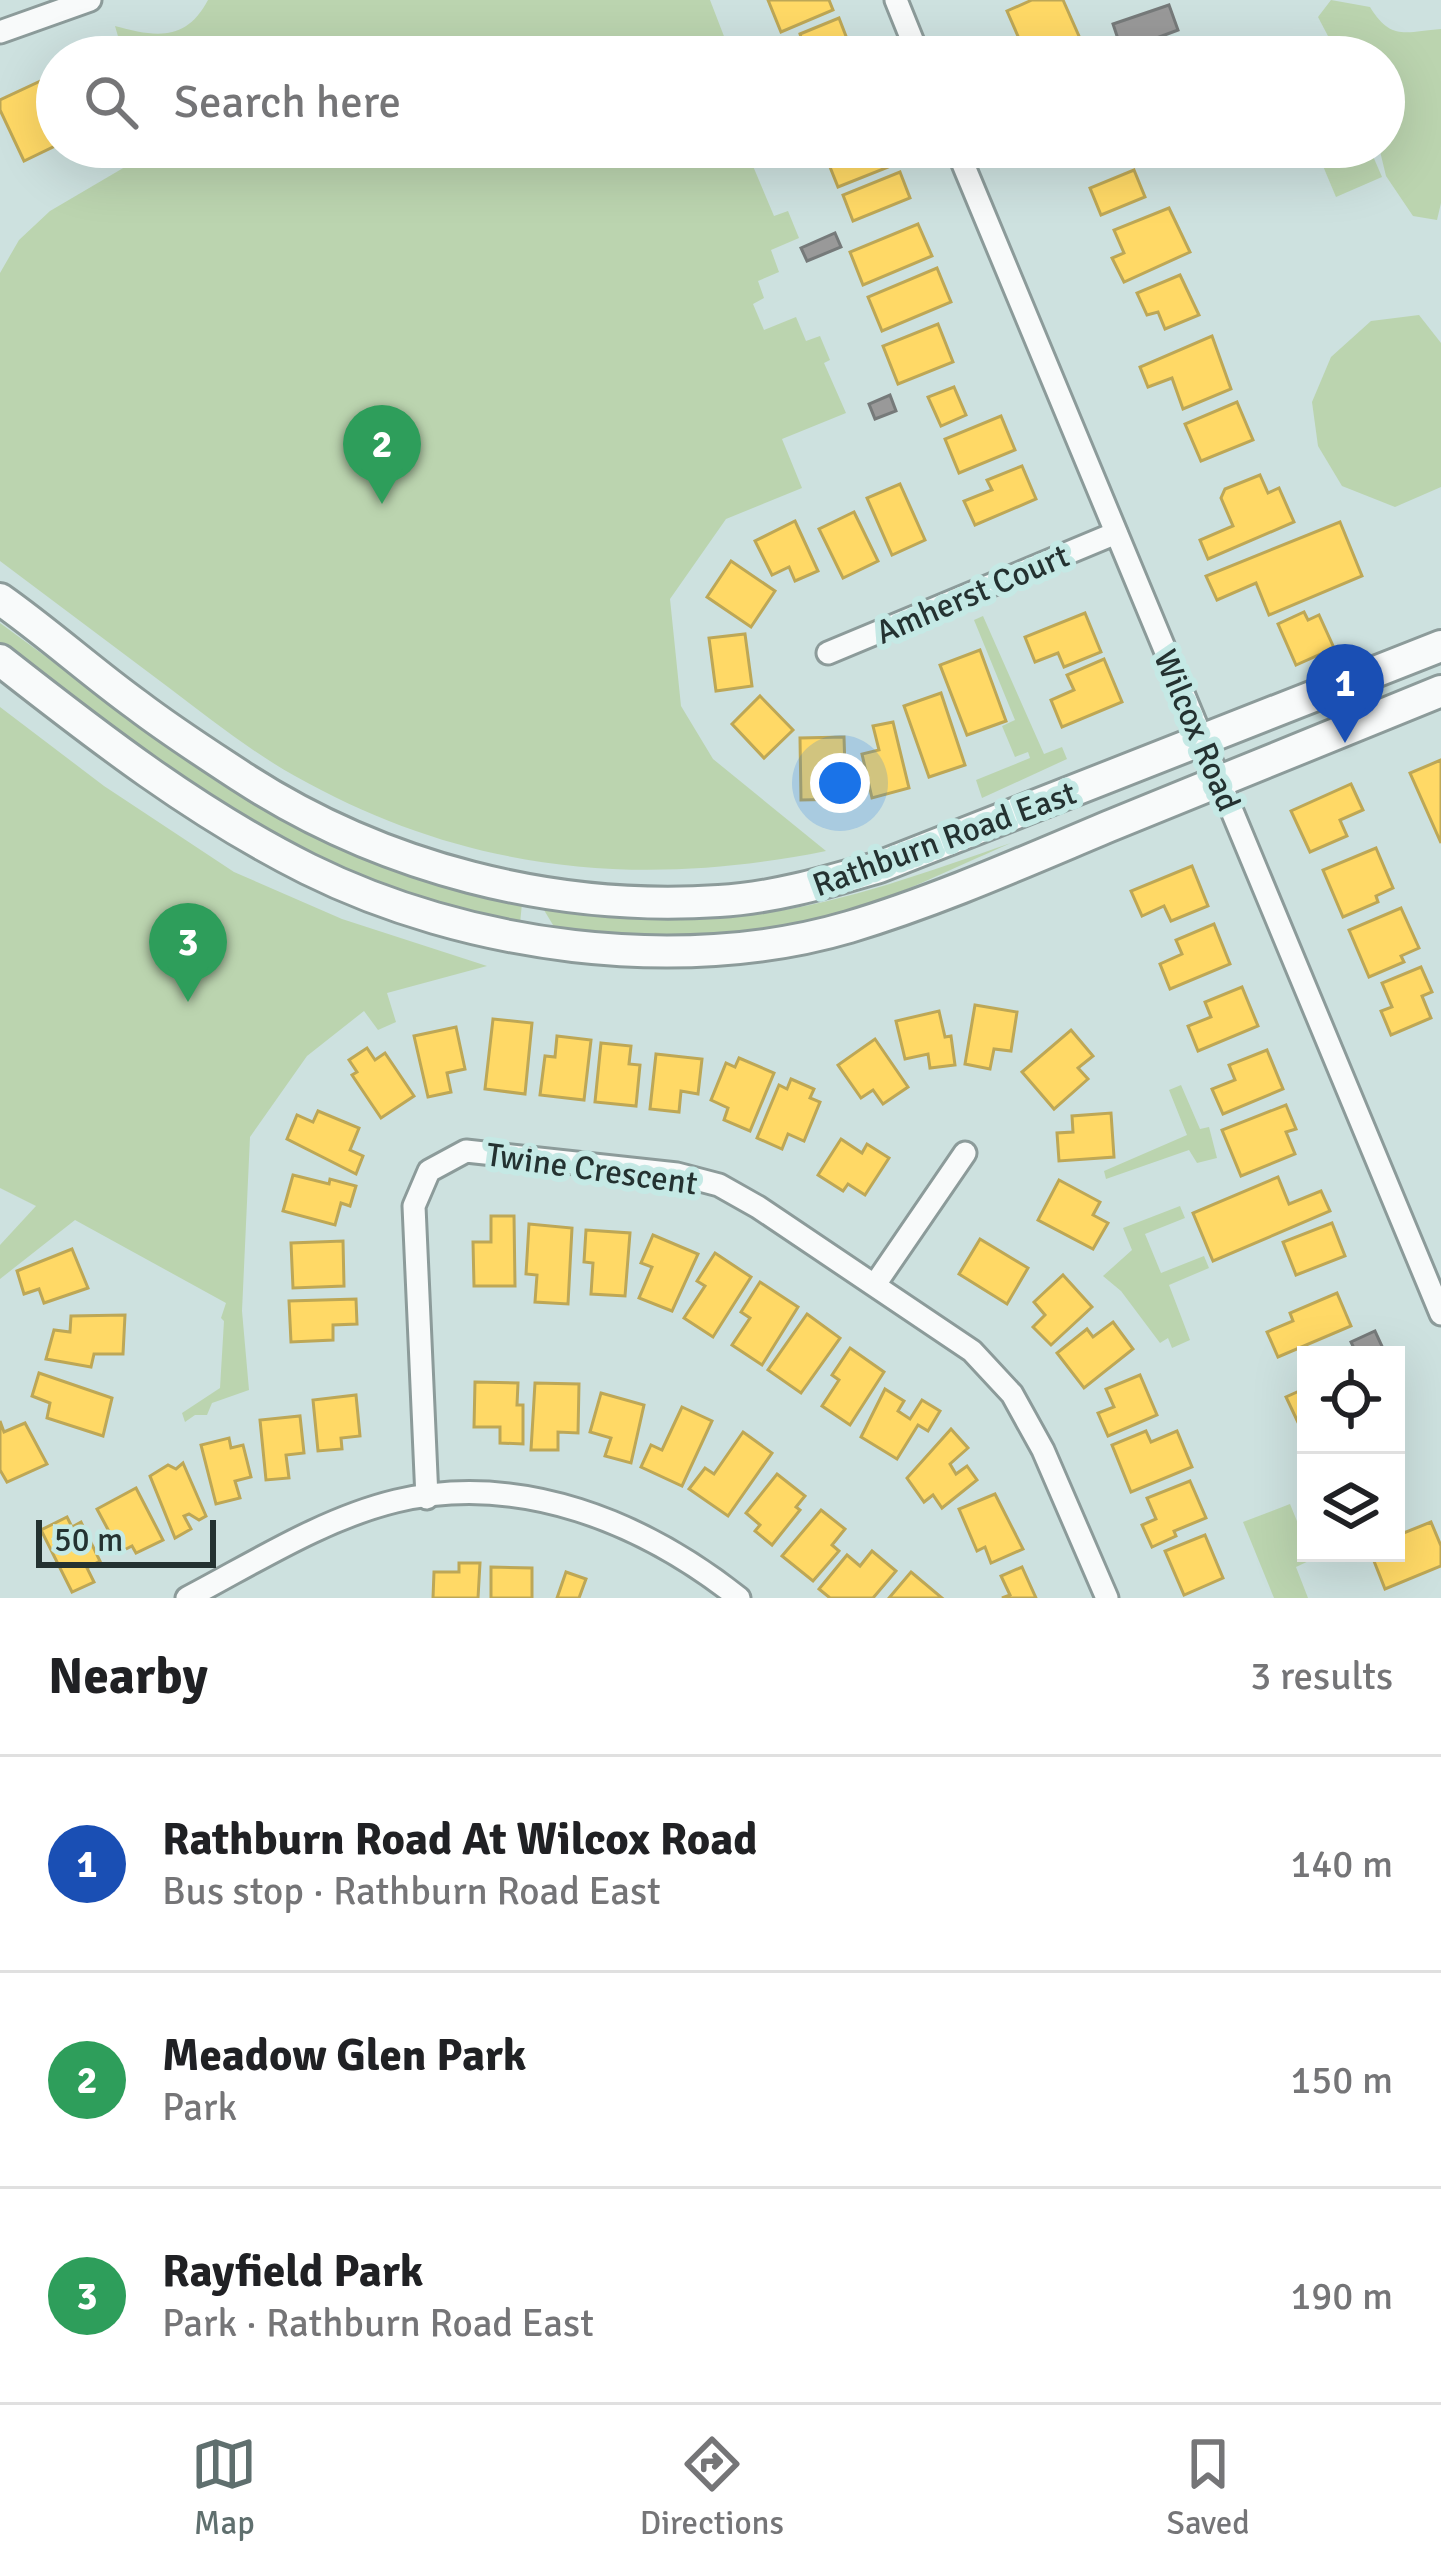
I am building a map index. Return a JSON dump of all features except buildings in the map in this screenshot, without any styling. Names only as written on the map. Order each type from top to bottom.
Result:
[{"type":"street","points":[[0,32],[89,0]]},
{"type":"street","points":[[896,0],[911,36]]},
{"type":"street","name":"Wilcox Road","points":[[965,168],[1441,1314]]},
{"type":"street","name":"Amherst Court","points":[[828,653],[1116,533]]},
{"type":"street","name":"Rathburn Road East","points":[[0,599],[139,707],[248,781],[395,852],[488,884],[616,900],[719,902],[802,889],[879,867],[1441,646]]},
{"type":"street","name":"Rathburn Road East","points":[[0,660],[170,788],[308,869],[409,910],[558,944],[633,951],[716,950],[849,927],[990,876],[1441,691]]},
{"type":"street","name":"Twine Crescent","points":[[427,1498],[414,1206],[429,1172],[466,1151],[677,1174],[719,1185],[876,1282],[973,1351],[1012,1394],[1043,1450],[1107,1598]]},
{"type":"street","points":[[876,1282],[965,1153]]},
{"type":"street","points":[[187,1598],[344,1518],[398,1501],[496,1496],[571,1507],[669,1546],[739,1598]]},
{"type":"street","points":[[699,1598],[716,1580]]},
{"type":"green space","points":[[208,0],[710,0],[724,36],[118,36],[115,26],[168,33],[199,14]]},
{"type":"green space","points":[[1331,0],[1370,7],[1392,30],[1441,29],[1441,203],[1437,220],[1413,216],[1384,168],[1405,168],[1405,36],[1328,36],[1318,17]]},
{"type":"green space","points":[[123,168],[754,168],[774,216],[788,211],[799,238],[771,250],[779,272],[758,281],[764,298],[753,304],[764,330],[796,317],[806,341],[820,336],[830,360],[824,363],[846,413],[782,439],[802,488],[726,519],[670,599],[681,706],[713,759],[826,851],[688,869],[620,869],[554,864],[423,834],[359,808],[262,756],[0,561],[0,273],[19,240],[50,211]]},
{"type":"green space","points":[[1324,168],[1378,168],[1382,177],[1336,197]]},
{"type":"green space","points":[[1419,315],[1441,343],[1441,487],[1395,507],[1342,486],[1318,446],[1312,402],[1331,357],[1371,321]]},
{"type":"green space","points":[[983,616],[1044,754],[1062,747],[1067,759],[982,798],[976,780],[1030,758],[1028,752],[1015,757],[1002,726],[1015,720],[974,620]]},
{"type":"green space","points":[[0,623],[220,784],[308,833],[423,880],[522,903],[520,924],[380,885],[246,821],[0,651]]},
{"type":"green space","points":[[0,707],[104,786],[234,872],[342,919],[487,966],[387,993],[396,1022],[378,1030],[364,1011],[307,1056],[250,1137],[242,1311],[249,1390],[212,1403],[207,1415],[195,1415],[185,1422],[182,1413],[220,1388],[221,1318],[226,1303],[75,1220],[0,1279],[0,1245],[36,1206],[0,1188]]},
{"type":"green space","points":[[1011,843],[857,908],[773,928],[680,936],[587,933],[556,930],[544,910],[681,918],[764,913],[871,889]]},
{"type":"green space","points":[[1181,1085],[1200,1129],[1209,1127],[1217,1158],[1197,1163],[1189,1150],[1106,1179],[1104,1171],[1187,1135],[1169,1090]]},
{"type":"green space","points":[[1180,1206],[1185,1218],[1145,1234],[1161,1273],[1204,1256],[1209,1268],[1169,1285],[1190,1340],[1172,1348],[1168,1338],[1160,1343],[1121,1291],[1103,1276],[1132,1250],[1123,1228]]},
{"type":"green space","points":[[1290,1504],[1297,1521],[1297,1562],[1307,1562],[1296,1567],[1308,1598],[1274,1598],[1243,1522]]},
{"type":"place","name":"Meadow Glen Park","points":[[382,504]]},
{"type":"place","name":"Rathburn Road At Wilcox Road","points":[[1345,743]]},
{"type":"place","name":"Rayfield Park","points":[[188,1002]]}]
